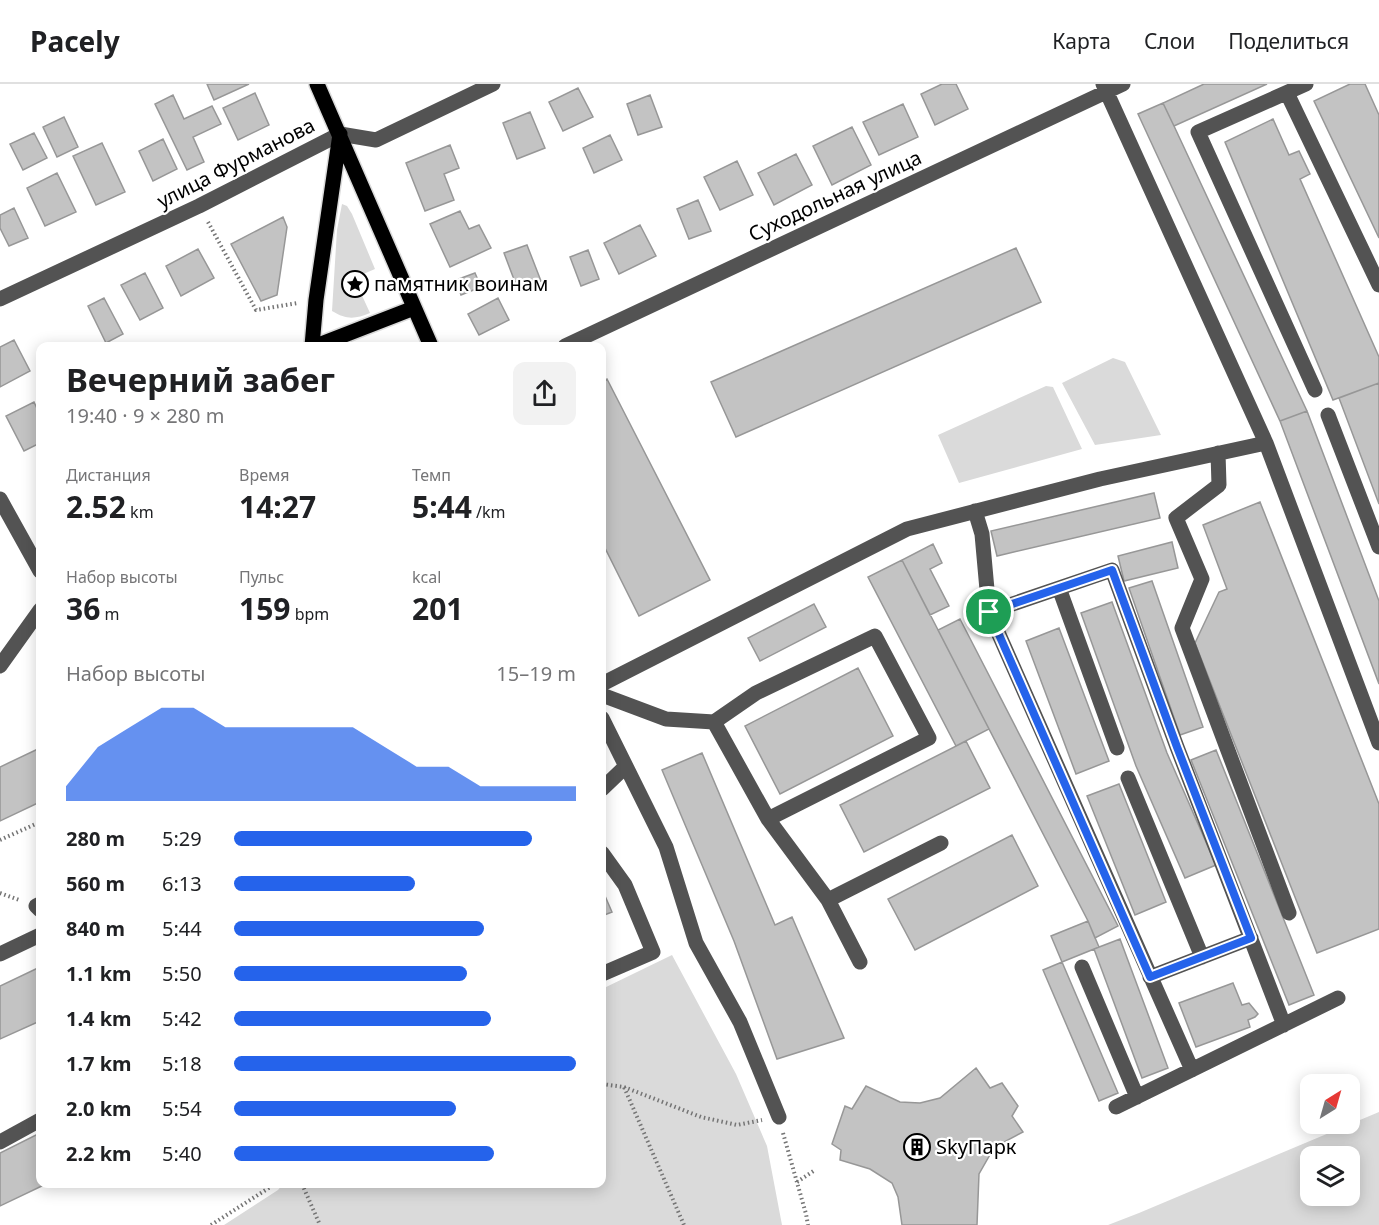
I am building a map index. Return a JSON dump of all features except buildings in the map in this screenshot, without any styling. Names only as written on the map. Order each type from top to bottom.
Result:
[{"type":"main road","points":[[317,84],[429,342]]},
{"type":"main road","points":[[314,342],[316,300],[339,134]]},
{"type":"main road","points":[[325,342],[414,309]]},
{"type":"street","name":"улица Фурманова","points":[[0,298],[200,206],[339,134],[376,140],[493,84]]},
{"type":"street","name":"Суходольная улица","points":[[573,342],[1105,88],[1123,84]]},
{"type":"street","points":[[1306,84],[1198,132],[1315,390]]},
{"type":"street","points":[[1105,88],[1266,443],[1379,743]]},
{"type":"street","points":[[1287,93],[1379,285]]},
{"type":"street","points":[[1328,415],[1379,547]]},
{"type":"street","points":[[606,682],[907,529],[1100,479],[1266,443]]},
{"type":"street","points":[[1218,453],[1220,485],[1176,518],[1202,579],[1182,628],[1289,913]]},
{"type":"street","points":[[0,500],[36,564]]},
{"type":"street","points":[[975,511],[982,534],[989,612],[1192,1070]]},
{"type":"street","points":[[989,612],[1112,570],[1284,1025]]},
{"type":"street","points":[[1059,588],[1117,748]]},
{"type":"street","points":[[0,666],[36,616]]},
{"type":"street","points":[[606,697],[666,719],[714,723],[756,693],[875,636],[929,738],[768,819]]},
{"type":"street","points":[[714,723],[768,819],[828,900],[860,962]]},
{"type":"street","points":[[606,727],[666,847],[696,943],[740,1022],[779,1117]]},
{"type":"street","points":[[606,785],[625,767]]},
{"type":"street","points":[[1128,777],[1202,957]]},
{"type":"street","points":[[828,900],[941,843]]},
{"type":"street","points":[[606,859],[625,885],[653,952],[606,972]]},
{"type":"street","points":[[0,954],[36,937]]},
{"type":"street","points":[[1150,977],[1251,938]]},
{"type":"street","points":[[1082,968],[1137,1097]]},
{"type":"street","points":[[1116,1107],[1338,998]]},
{"type":"street","points":[[0,1142],[36,1122]]},
{"type":"path","points":[[200,206],[256,310],[316,300]]},
{"type":"path","points":[[0,840],[36,824]]},
{"type":"path","points":[[606,1085],[624,1087],[701,1117],[737,1125],[779,1117],[808,1225]]},
{"type":"path","points":[[624,1087],[684,1225]]},
{"type":"path","points":[[797,1182],[815,1170]]},
{"type":"path","points":[[212,1225],[269,1188]]},
{"type":"path","points":[[304,1188],[321,1225]]},
{"type":"shaded area","points":[[342,204],[347,206],[352,214],[375,269],[354,278],[370,313],[355,317],[342,316],[332,311],[337,230]]},
{"type":"shaded area","points":[[1113,358],[1125,362],[1161,435],[1095,445],[1062,383]]},
{"type":"shaded area","points":[[1046,386],[1053,387],[1082,449],[959,483],[938,435]]},
{"type":"shaded area","points":[[672,955],[736,1074],[767,1146],[782,1225],[224,1225],[280,1188],[606,1188],[606,987]]},
{"type":"shaded area","points":[[1379,1112],[1379,1225],[1108,1225],[1327,1134],[1360,1134],[1360,1120]]},
{"type":"place","name":"памятник воинам","points":[[355,284]]},
{"type":"place","name":"SkyПарк","points":[[917,1147]]},
{"type":"route","points":[[1112,570],[1251,938],[1150,977],[989,612],[1112,570]]}]
